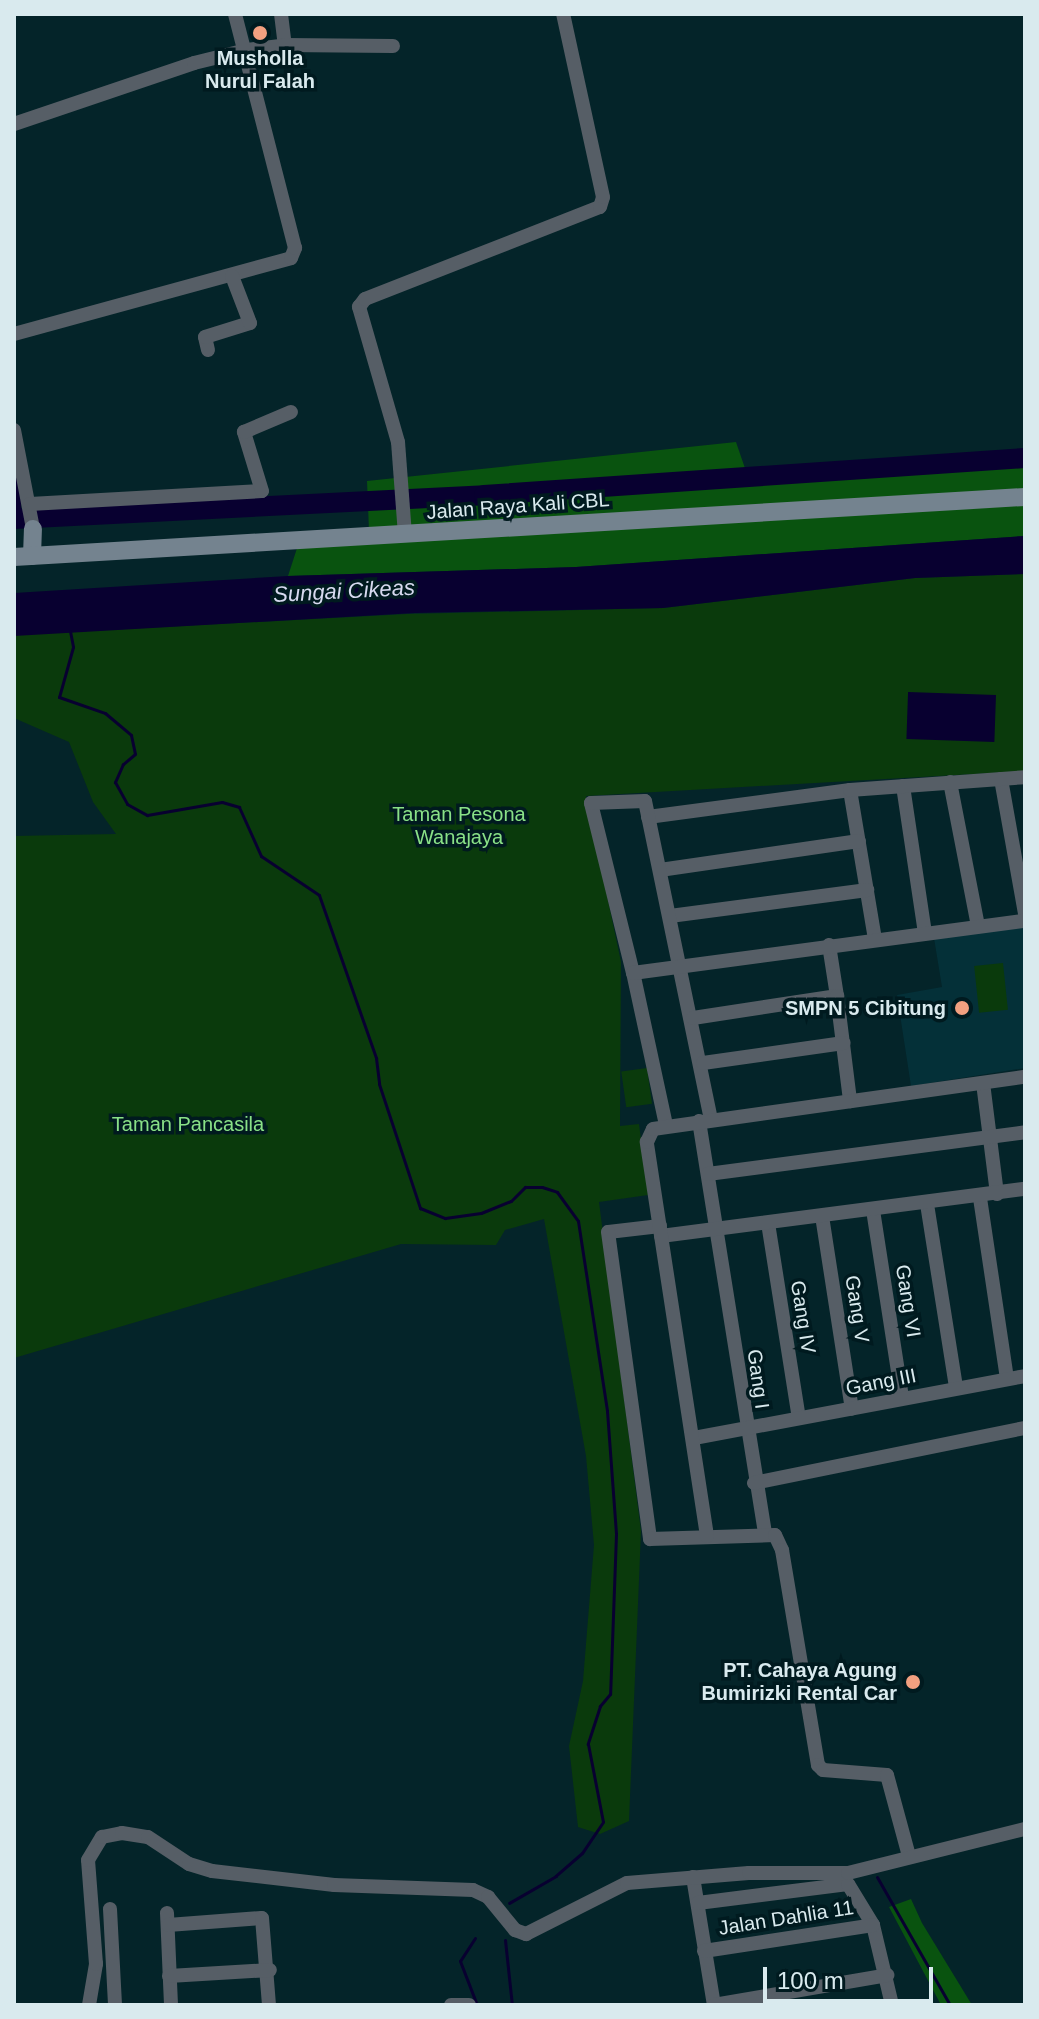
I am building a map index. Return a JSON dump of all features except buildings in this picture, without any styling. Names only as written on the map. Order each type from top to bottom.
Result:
[{"type":"main road","name":"Jalan Raya Kali CBL","points":[[23,557],[1025,497]]},
{"type":"main road","points":[[23,557],[33,529]]},
{"type":"street","points":[[14,334],[286,262],[295,248],[247,50],[235,14]]},
{"type":"street","points":[[281,14],[285,45]]},
{"type":"street","points":[[405,535],[398,442],[359,307],[365,299],[600,207],[603,197],[563,14]]},
{"type":"street","points":[[14,124],[194,63],[247,50],[285,45],[393,46]]},
{"type":"street","points":[[208,350],[205,337],[250,323],[232,276]]},
{"type":"street","points":[[31,506],[262,491],[244,432],[291,412]]},
{"type":"street","points":[[14,430],[33,529]]},
{"type":"street","points":[[666,1125],[591,803],[645,801],[648,817],[850,790],[1025,777]]},
{"type":"street","points":[[1001,779],[1025,914]]},
{"type":"street","points":[[950,782],[978,926]]},
{"type":"street","points":[[903,786],[925,933]]},
{"type":"street","points":[[850,790],[875,939]]},
{"type":"street","name":"Gang I","points":[[648,817],[703,1063],[708,1174],[754,1483],[765,1532],[775,1535],[782,1550],[818,1765],[823,1770],[887,1775],[909,1856]]},
{"type":"street","points":[[660,870],[859,841]]},
{"type":"street","points":[[670,916],[867,890]]},
{"type":"street","points":[[633,973],[1025,921]]},
{"type":"street","points":[[829,945],[850,1101]]},
{"type":"street","points":[[693,1018],[837,996]]},
{"type":"street","points":[[703,1063],[844,1043]]},
{"type":"street","points":[[707,1536],[647,1142],[653,1129],[1025,1077]]},
{"type":"street","points":[[983,1083],[997,1194]]},
{"type":"street","points":[[708,1174],[1025,1132]]},
{"type":"street","points":[[765,1532],[650,1539],[608,1232],[717,1231],[980,1198],[1025,1189]]},
{"type":"street","points":[[980,1198],[1007,1379]]},
{"type":"street","points":[[927,1204],[956,1388]]},
{"type":"street","name":"Gang VI","points":[[873,1210],[902,1397]]},
{"type":"street","name":"Gang V","points":[[822,1216],[852,1409]]},
{"type":"street","name":"Gang IV","points":[[768,1223],[799,1418]]},
{"type":"street","name":"Gang III","points":[[694,1438],[1025,1376]]},
{"type":"street","points":[[754,1483],[1025,1428]]},
{"type":"street","points":[[89,2005],[96,1964],[88,1860],[102,1837],[122,1833],[148,1837],[197,1868],[224,1873],[334,1885],[465,1889],[488,1897],[515,1930],[533,1931],[619,1885],[693,1877],[848,1873],[1025,1829]]},
{"type":"street","points":[[693,1877],[714,2005],[887,1975]]},
{"type":"street","points":[[698,1903],[844,1882],[873,1925],[892,2005]]},
{"type":"street","points":[[110,1909],[115,2005]]},
{"type":"street","points":[[171,2005],[167,1919],[262,1918],[270,1970],[269,2005]]},
{"type":"street","name":"Jalan Dahlia 11","points":[[704,1951],[873,1925]]},
{"type":"street","points":[[169,1976],[270,1970]]},
{"type":"street","points":[[451,2005],[469,2005]]},
{"type":"shaded area","name":"SMPN 5 Cibitung","points":[[1023,927],[1025,1068],[911,1086],[897,995],[942,987],[934,938]]},
{"type":"green space","points":[[736,442],[748,477],[1025,461],[1025,536],[576,567],[288,576],[299,542],[369,531],[367,481]]},
{"type":"green space","points":[[1025,574],[1025,771],[586,796],[621,962],[620,1126],[639,1124],[648,1195],[599,1202],[641,1531],[629,1821],[600,1834],[578,1827],[569,1746],[583,1681],[594,1545],[586,1456],[544,1219],[505,1230],[496,1245],[401,1244],[14,1358],[14,836],[116,834],[93,802],[69,742],[14,718],[14,635],[407,614],[663,608],[915,578]]},
{"type":"green space","points":[[1003,963],[1008,1010],[979,1013],[974,966]]},
{"type":"green space","points":[[647,1068],[652,1104],[626,1107],[621,1072]]},
{"type":"green space","points":[[911,1899],[922,1923],[972,2005],[941,2005],[889,1907]]},
{"type":"water","name":"Sungai Cikeas","points":[[1025,536],[1025,574],[915,578],[663,608],[415,613],[14,636],[14,593],[288,576],[576,567]]},
{"type":"water","points":[[908,692],[996,695],[994,742],[906,739]]},
{"type":"waterway","points":[[14,519],[484,495],[1025,458]]},
{"type":"waterway","points":[[14,481],[16,519]]},
{"type":"waterway","points":[[70,631],[73,647],[59,697],[105,713],[131,735],[135,754],[123,764],[115,782],[127,804],[147,815],[222,802],[239,807],[261,856],[319,895],[376,1058],[379,1084],[420,1208],[445,1218],[481,1213],[511,1201],[525,1187],[542,1187],[557,1192],[578,1221],[607,1411],[616,1534],[610,1694],[600,1706],[588,1744],[603,1822],[582,1853],[556,1876],[509,1903]]},
{"type":"waterway","points":[[877,1877],[950,2005]]},
{"type":"waterway","points":[[475,1938],[460,1961],[477,2005]]},
{"type":"waterway","points":[[505,1940],[512,2005]]},
{"type":"place","name":"Musholla Nurul Falah","points":[[260,33]]},
{"type":"place","name":"SMPN 5 Cibitung","points":[[962,1008]]},
{"type":"place","name":"PT. Cahaya Agung Bumirizki Rental Car","points":[[913,1682]]},
{"type":"park label","name":"Taman Pesona Wanajaya","points":[[459,826]]},
{"type":"park label","name":"Taman Pancasila","points":[[188,1124]]}]
